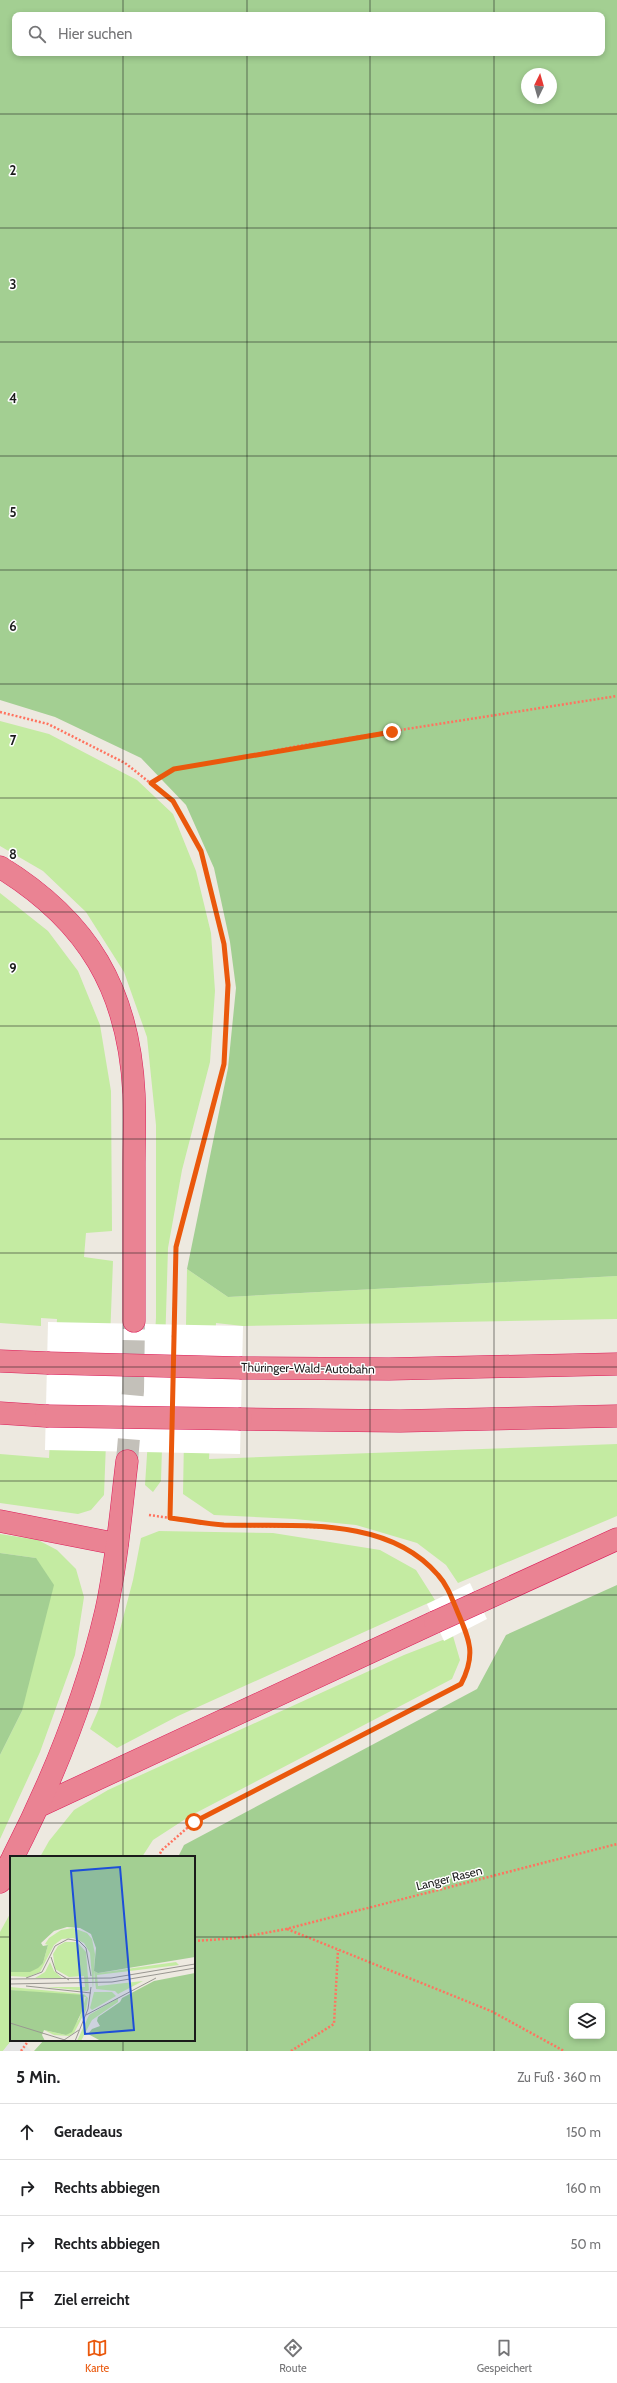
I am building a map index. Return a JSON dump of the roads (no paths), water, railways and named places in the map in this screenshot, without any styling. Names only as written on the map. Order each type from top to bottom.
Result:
[{"type":"highway","points":[[0,867],[48,900],[88,944],[105,973],[119,1009],[128,1047],[134,1093],[134,1321]]},
{"type":"highway","name":"Thüringer-Wald-Autobahn","points":[[0,1361],[242,1368],[389,1369],[617,1364]]},
{"type":"highway","points":[[0,1413],[46,1416],[400,1421],[617,1416]]},
{"type":"highway","points":[[14,1856],[39,1806],[68,1736],[91,1664],[106,1610],[117,1544],[127,1460]]},
{"type":"highway","points":[[0,1521],[117,1544]]},
{"type":"highway","points":[[39,1806],[617,1539]]},
{"type":"highway","points":[[0,1882],[10,1863]]},
{"type":"tunnel","points":[[127,1461],[133,1391],[134,1321]]}]
